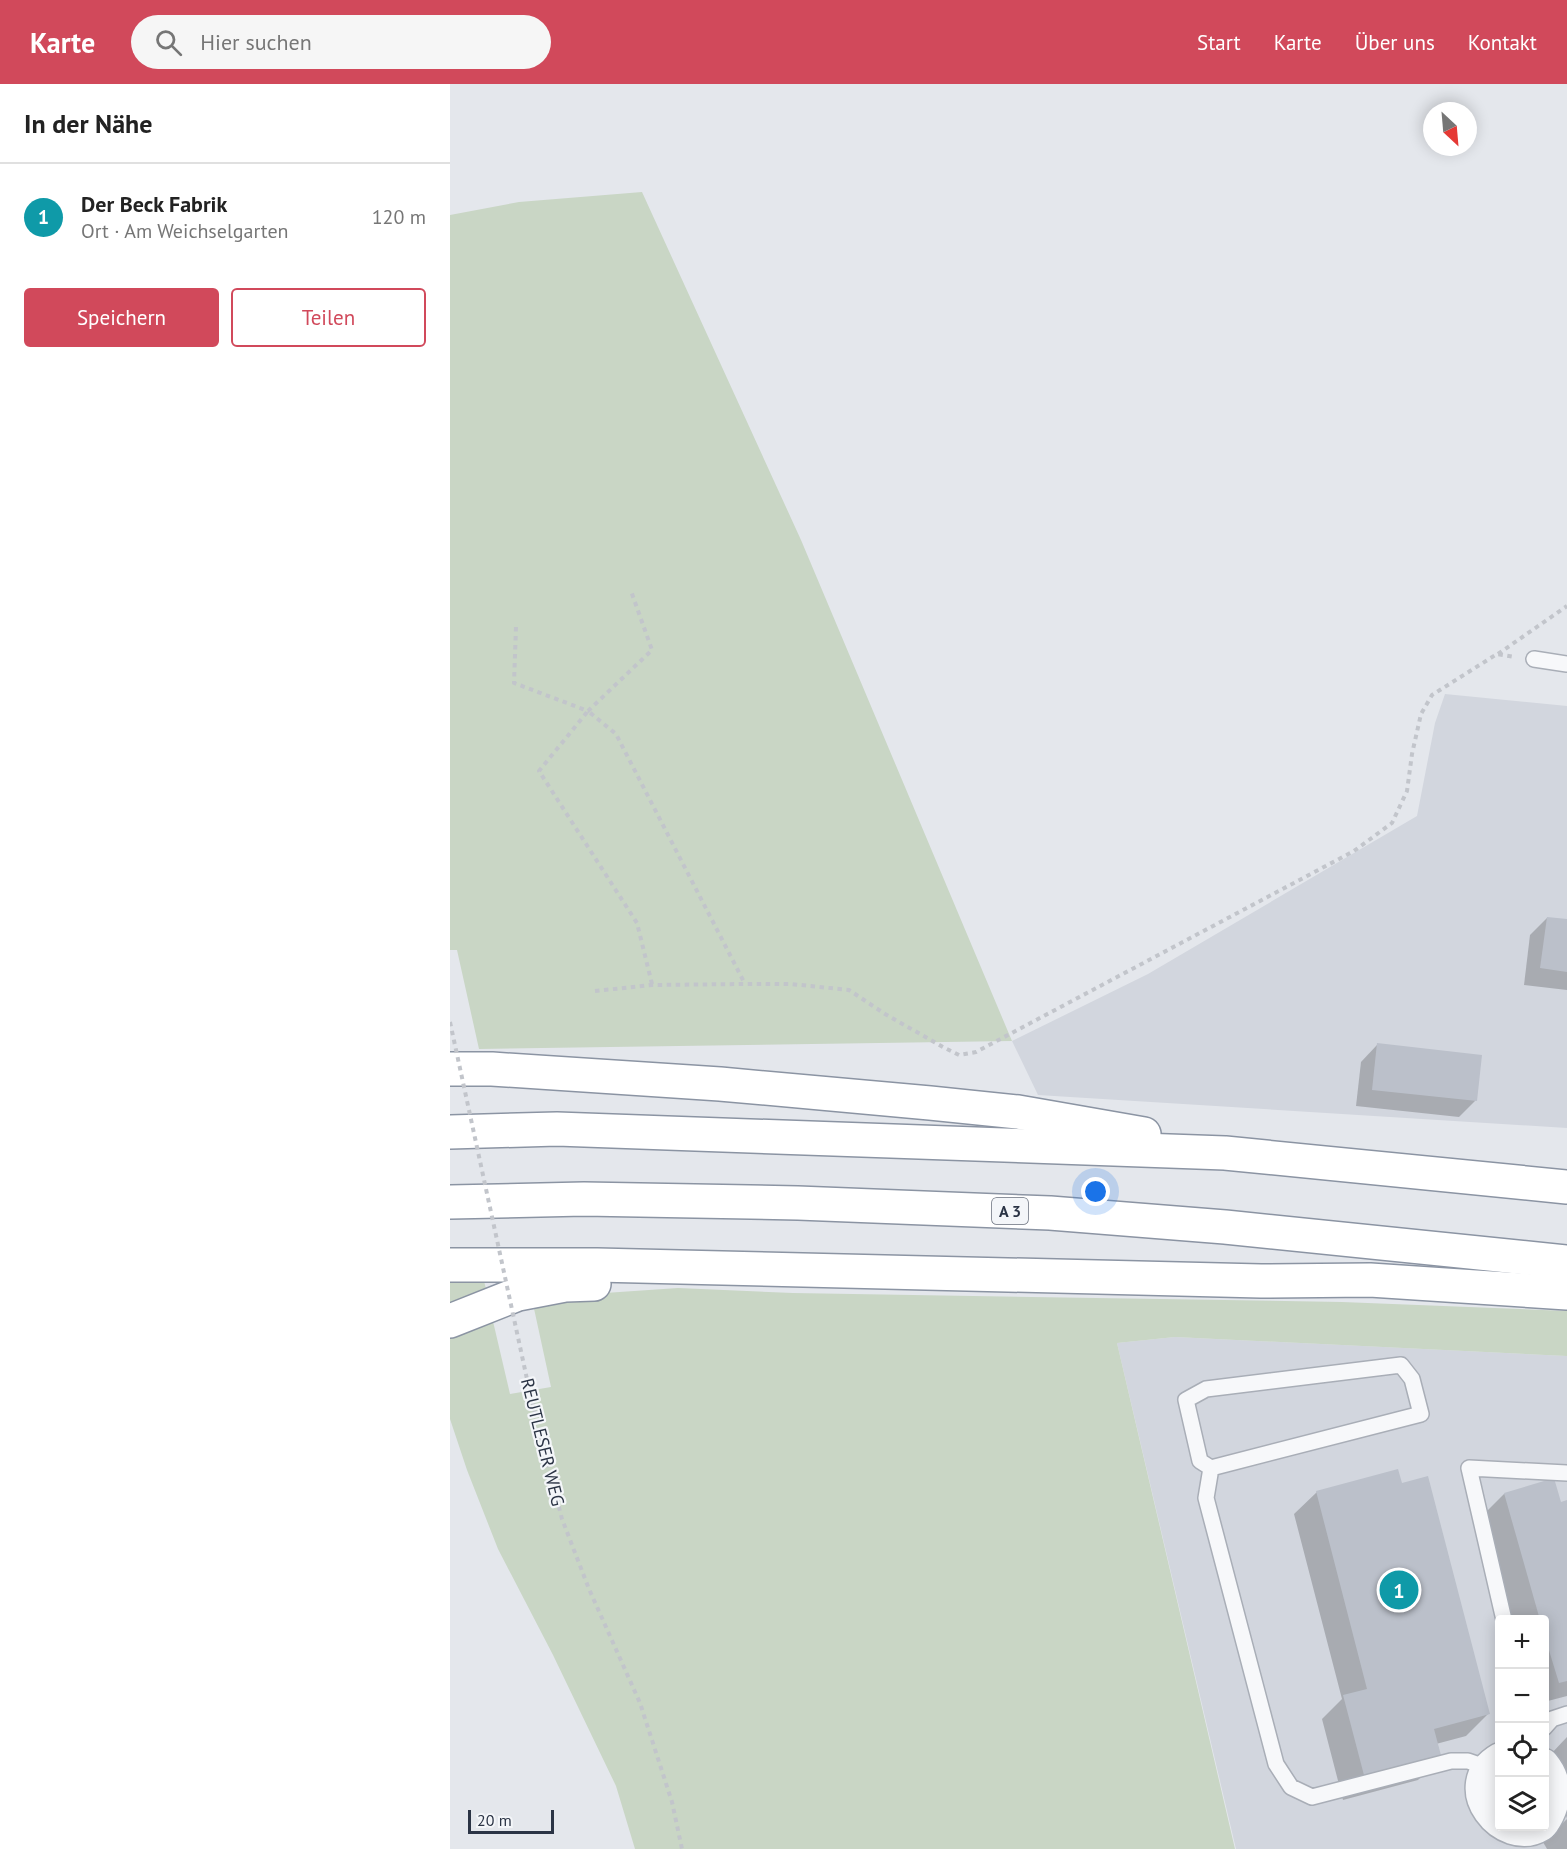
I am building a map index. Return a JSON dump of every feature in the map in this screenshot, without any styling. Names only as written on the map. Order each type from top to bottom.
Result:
[{"type":"highway","points":[[450,1069],[492,1069],[720,1084],[996,1110],[1110,1127],[1225,1153]]},
{"type":"highway","points":[[450,1132],[557,1129],[1225,1153],[1567,1187]]},
{"type":"highway","name":"A 3","points":[[450,1202],[584,1198],[798,1203],[1050,1213],[1225,1227],[1567,1262]]},
{"type":"highway","points":[[450,1265],[597,1265],[1262,1281],[1370,1281],[1567,1293]]},
{"type":"highway","points":[[450,1320],[518,1294],[565,1285],[829,1270]]},
{"type":"street","points":[[1494,1763],[1481,1779],[1479,1792],[1483,1806],[1492,1820],[1502,1830],[1514,1836],[1536,1833],[1551,1813],[1555,1784],[1549,1769]]},
{"type":"lane","points":[[1534,659],[1567,664]]},
{"type":"lane","points":[[1401,1365],[1412,1379],[1421,1414],[1211,1468],[1200,1461],[1186,1400],[1206,1389],[1401,1365]]},
{"type":"lane","points":[[1211,1468],[1206,1498],[1276,1764],[1291,1787],[1312,1797],[1451,1761],[1494,1763]]},
{"type":"lane","points":[[1503,1615],[1469,1468],[1567,1473]]},
{"type":"lane","points":[[1549,1723],[1552,1719],[1567,1714]]},
{"type":"path","points":[[631,591],[652,650],[588,711],[539,771],[637,923],[652,984]]},
{"type":"path","points":[[595,991],[652,984],[791,984],[849,990],[885,1014],[959,1055],[976,1052],[1354,851],[1392,823],[1407,791],[1420,714],[1432,696],[1567,606]]},
{"type":"path","points":[[516,627],[514,683],[588,711],[616,734],[745,984]]},
{"type":"path","points":[[1497,654],[1534,659]]},
{"type":"path","name":"REUTLESER WEG","points":[[450,1022],[530,1393],[562,1519],[589,1589],[640,1703],[672,1802],[682,1849]]},
{"type":"shaded area","points":[[1445,694],[1567,706],[1567,1128],[1038,1095],[1012,1041],[1148,974],[1417,816],[1435,723]]},
{"type":"shaded area","points":[[1175,1337],[1567,1356],[1567,1849],[1236,1849],[1117,1343]]},
{"type":"green space","points":[[642,192],[801,540],[1012,1041],[479,1049],[457,950],[450,950],[450,215],[519,202]]},
{"type":"green space","points":[[484,1281],[487,1293],[450,1306],[450,1282]]},
{"type":"green space","points":[[678,1288],[793,1293],[1342,1302],[1567,1311],[1567,1356],[1175,1337],[1117,1343],[1235,1849],[635,1849],[616,1786],[553,1655],[498,1549],[467,1470],[450,1419],[450,1334],[492,1317],[510,1394],[551,1387],[533,1304],[605,1293]]},
{"type":"building","points":[[1547,917],[1567,919],[1567,972],[1540,968]]},
{"type":"building","points":[[1377,1043],[1482,1055],[1477,1101],[1372,1090]]},
{"type":"building","points":[[1398,1469],[1402,1483],[1428,1476],[1490,1714],[1434,1729],[1442,1759],[1365,1779],[1343,1695],[1367,1689],[1316,1491]]},
{"type":"building","points":[[1554,1478],[1561,1502],[1567,1500],[1567,1681],[1559,1683],[1549,1650],[1549,1615],[1539,1615],[1504,1493]]},
{"type":"place","name":"Der Beck Fabrik","points":[[1399,1590]]}]
